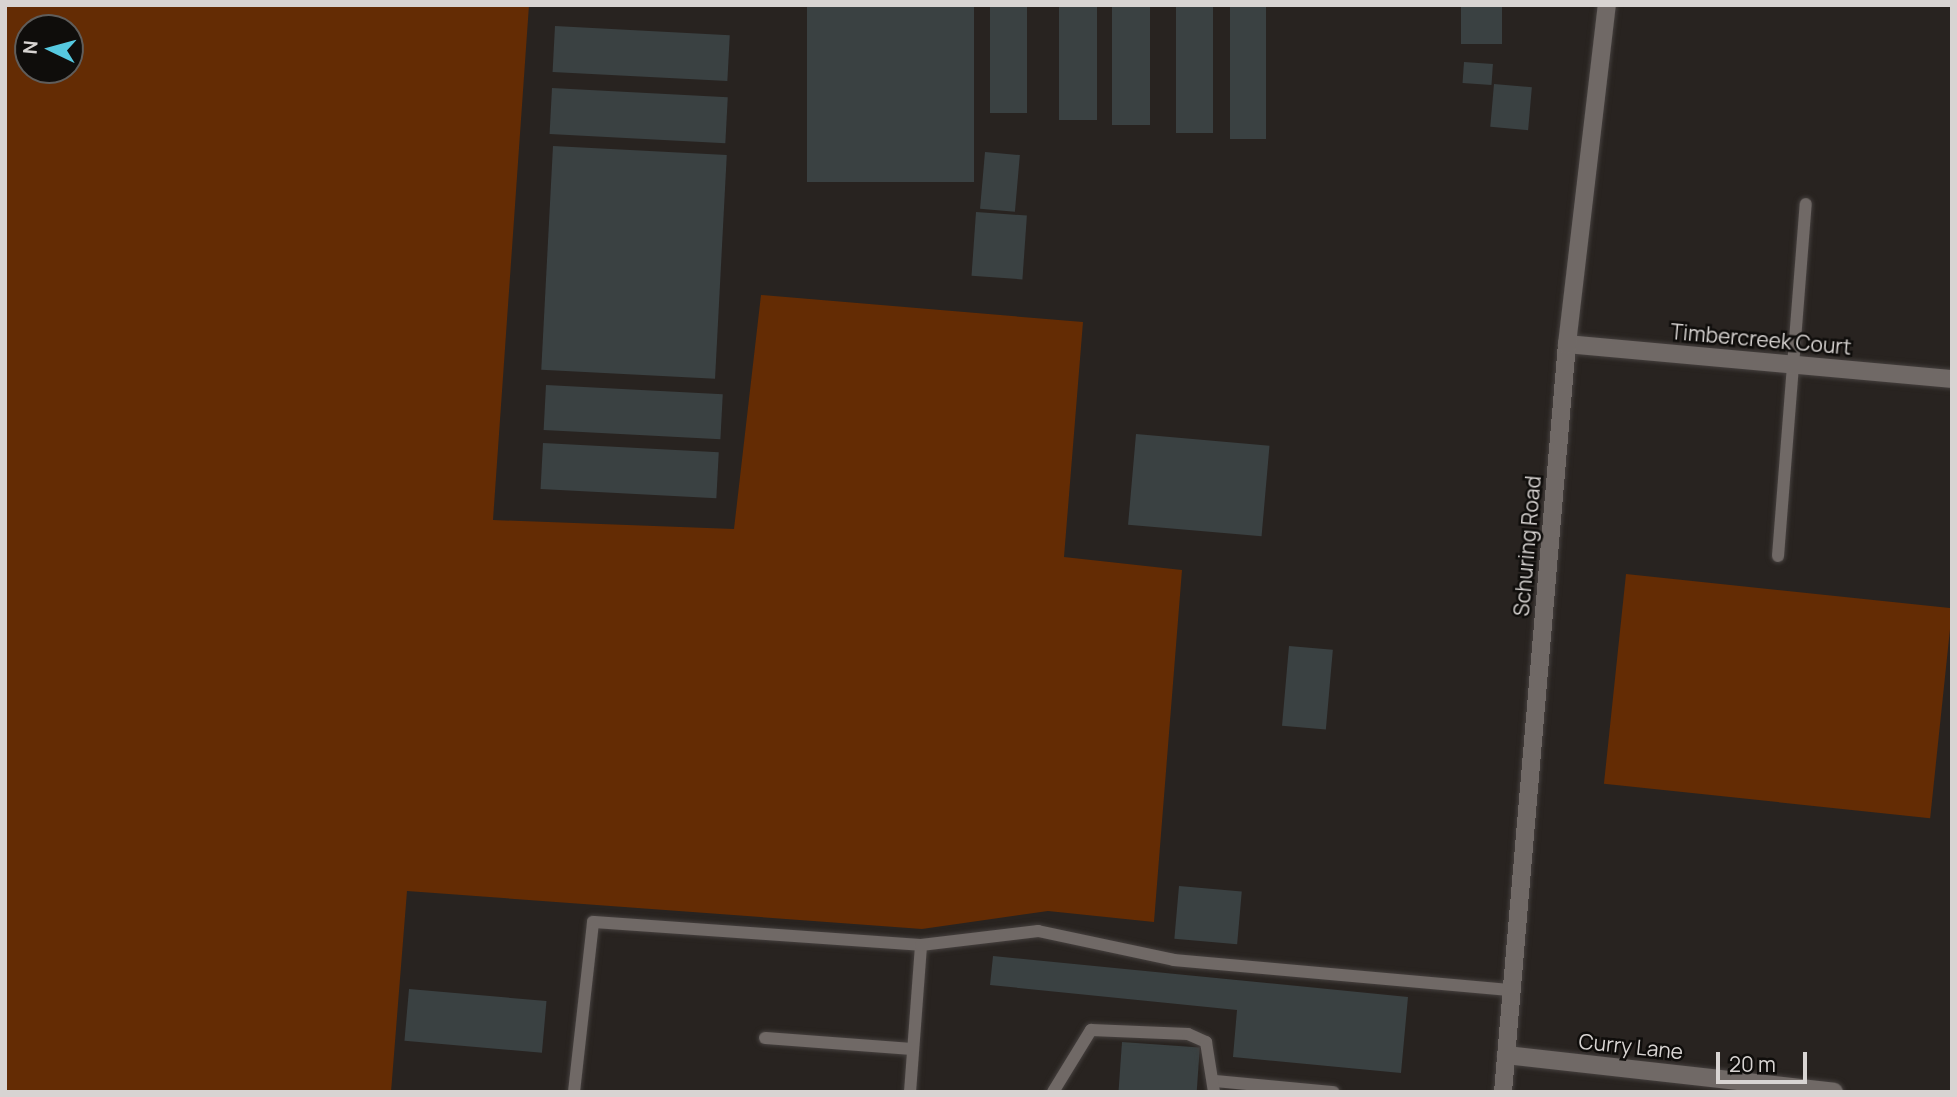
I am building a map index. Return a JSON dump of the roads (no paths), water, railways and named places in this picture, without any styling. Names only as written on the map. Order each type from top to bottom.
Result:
[{"type":"street","name":"Schuring Road","points":[[1503,1092],[1567,344],[1607,5]]},
{"type":"street","name":"Timbercreek Court","points":[[1567,344],[1952,379]]},
{"type":"street","name":"Curry Lane","points":[[1506,1055],[1835,1092]]},
{"type":"lane","points":[[1778,556],[1807,204]]},
{"type":"lane","points":[[574,1092],[593,922],[921,945],[1038,931],[1174,960],[1512,990]]},
{"type":"lane","points":[[910,1092],[921,945]]},
{"type":"lane","points":[[1053,1092],[1091,1030],[1188,1034],[1206,1042],[1215,1086],[1333,1092]]},
{"type":"lane","points":[[765,1038],[913,1049]]}]
